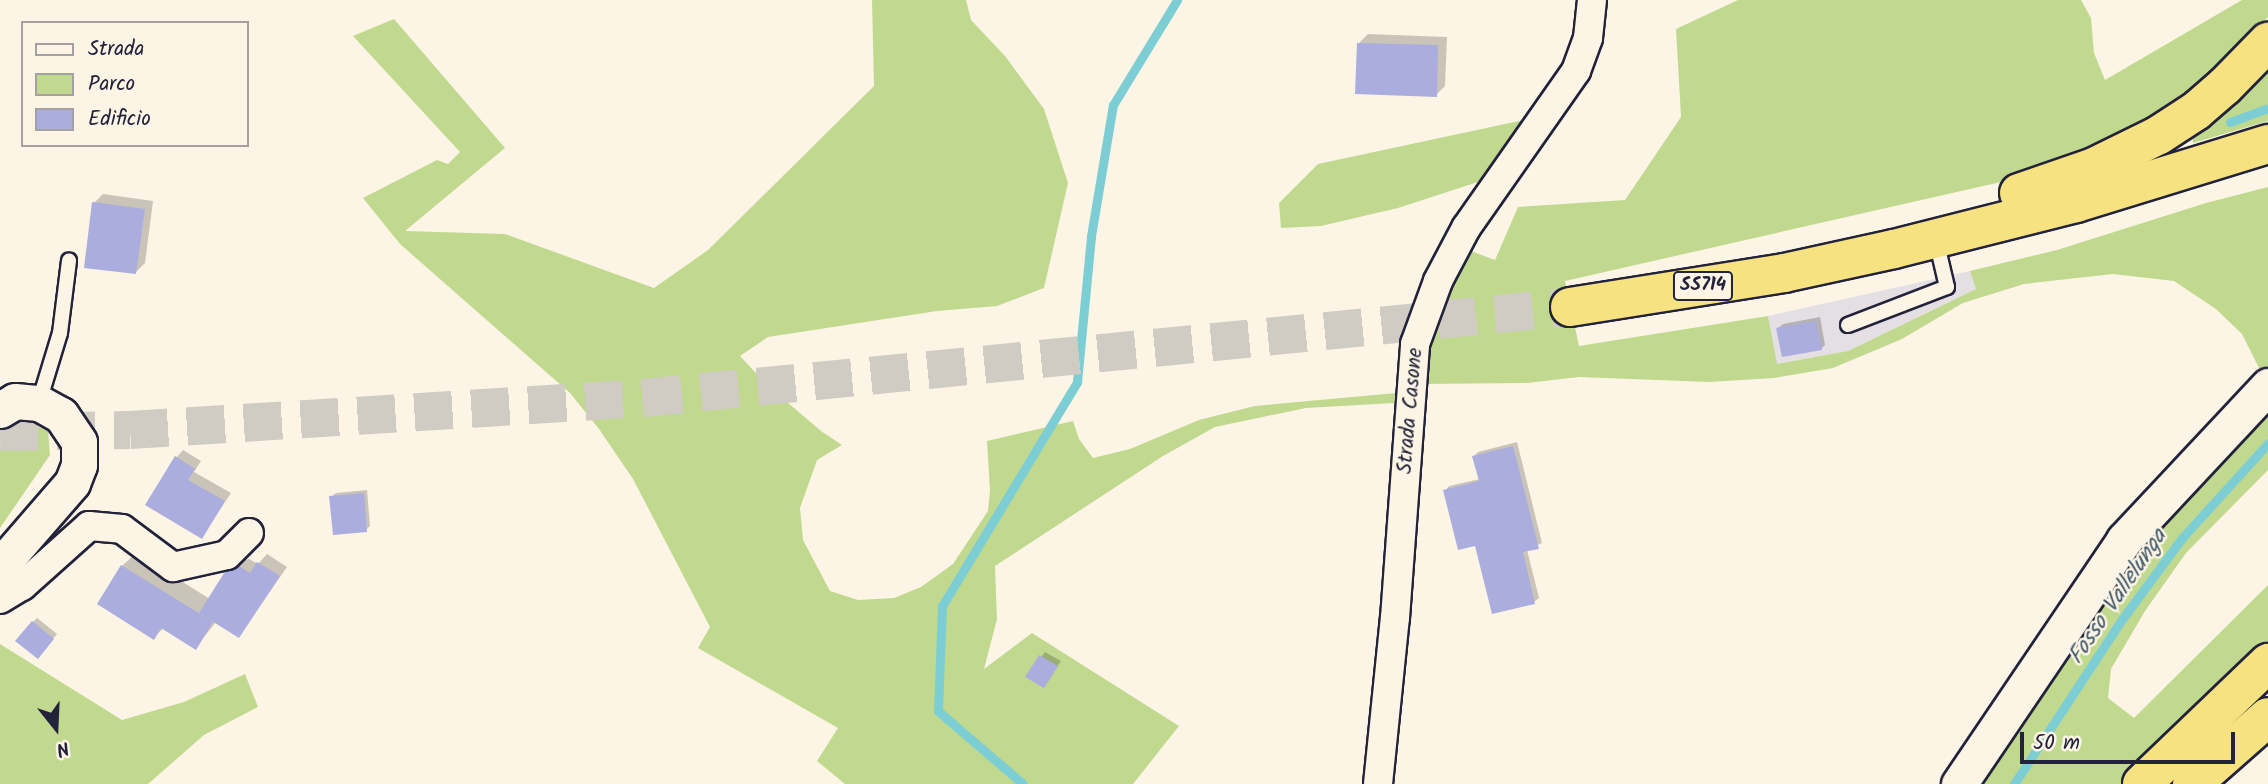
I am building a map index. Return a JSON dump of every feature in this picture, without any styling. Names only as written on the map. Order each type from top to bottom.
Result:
[{"type":"highway","points":[[1974,229],[1996,201],[2094,167],[2159,135],[2196,111],[2268,42]]},
{"type":"highway","name":"SS714","points":[[1570,307],[1784,272],[1936,239],[2076,203],[2268,144]]},
{"type":"highway","points":[[2076,203],[2124,212],[2268,173]]},
{"type":"highway","points":[[2142,784],[2268,663]]},
{"type":"highway","points":[[2192,784],[2268,718]]},
{"type":"street","name":"Strada Casone","points":[[1378,784],[1394,629],[1415,344],[1438,281],[1466,228],[1576,71],[1588,38],[1592,0]]},
{"type":"street","points":[[1959,784],[2124,540],[2268,386]]},
{"type":"street","points":[[0,410],[15,401],[38,403],[61,415],[79,442],[79,465],[72,483],[0,566]]},
{"type":"street","points":[[0,599],[22,586],[89,526],[122,529],[173,567],[227,555],[249,533]]},
{"type":"lane","points":[[1848,325],[1947,287],[1936,239]]},
{"type":"lane","points":[[38,403],[60,333],[69,261]]},
{"type":"shaded area","points":[[1970,271],[1976,289],[1848,351],[1776,364],[1768,316]]},
{"type":"green space","points":[[872,0],[966,0],[971,20],[1005,56],[1044,109],[1068,183],[1044,288],[997,306],[937,311],[768,337],[740,356],[767,385],[821,431],[842,445],[817,460],[800,508],[803,540],[830,591],[858,600],[894,598],[921,587],[953,564],[988,511],[990,491],[987,441],[1073,421],[1079,439],[1093,458],[1130,449],[1199,420],[1255,406],[1396,393],[1394,403],[1306,408],[1215,427],[1163,456],[995,566],[997,619],[984,669],[1032,633],[1179,726],[1133,784],[845,784],[817,761],[838,728],[698,648],[710,627],[633,479],[599,429],[570,393],[400,244],[363,198],[437,160],[448,164],[460,152],[353,36],[394,19],[505,148],[405,231],[505,234],[654,288],[708,250],[874,86]]},
{"type":"green space","points":[[1738,0],[2081,0],[2091,18],[2094,53],[2105,80],[2242,0],[2268,0],[2268,17],[2193,94],[2145,127],[2014,179],[1565,281],[1579,346],[1768,316],[1777,364],[1848,351],[1976,289],[1970,271],[2057,250],[2206,203],[2268,187],[2268,369],[2262,374],[2242,334],[2216,309],[2174,281],[2113,274],[2024,284],[1963,303],[1902,339],[1833,368],[1774,378],[1709,382],[1579,377],[1527,383],[1418,384],[1424,335],[1463,248],[1495,260],[1518,207],[1625,200],[1681,117],[1676,29]]},
{"type":"green space","points":[[2268,63],[2268,121],[2193,143],[2193,133]]},
{"type":"green space","points":[[1528,119],[1490,178],[1398,208],[1321,226],[1281,228],[1279,203],[1318,164]]},
{"type":"green space","points":[[2268,401],[2268,470],[2186,553],[2145,611],[2111,669],[2108,698],[2134,718],[2268,585],[2268,642],[2126,784],[1970,784],[2117,566]]},
{"type":"green space","points":[[19,426],[36,426],[48,430],[50,455],[0,528],[0,446]]},
{"type":"green space","points":[[0,644],[122,720],[184,702],[245,674],[258,707],[204,735],[148,784],[0,784]]},
{"type":"building","points":[[1357,43],[1438,45],[1437,97],[1355,94]]},
{"type":"building","points":[[92,202],[145,209],[136,274],[84,268]]},
{"type":"building","points":[[1816,321],[1822,350],[1782,357],[1776,328]]},
{"type":"building","points":[[1513,446],[1539,549],[1523,552],[1535,604],[1492,614],[1475,546],[1458,550],[1443,490],[1479,481],[1472,456]]},
{"type":"building","points":[[175,456],[195,469],[188,480],[225,501],[202,539],[145,505]]},
{"type":"building","points":[[364,493],[367,532],[333,535],[329,496]]},
{"type":"building","points":[[257,562],[280,576],[239,638],[199,613],[224,573],[239,566],[250,573]]},
{"type":"building","points":[[121,565],[213,622],[196,650],[161,628],[154,640],[97,604]]},
{"type":"building","points":[[32,621],[54,639],[38,659],[15,641]]},
{"type":"building","points":[[1039,655],[1058,666],[1044,688],[1025,677]]},
{"type":"waterway","points":[[1023,784],[938,711],[942,606],[1077,382],[1091,236],[1113,105],[1177,0]]},
{"type":"waterway","points":[[2230,122],[2268,108]]},
{"type":"waterway","name":"Fosso Vallelunga","points":[[2014,784],[2120,622],[2182,538],[2268,443]]},
{"type":"tunnel","points":[[0,432],[130,430],[644,398],[1570,307]]}]
